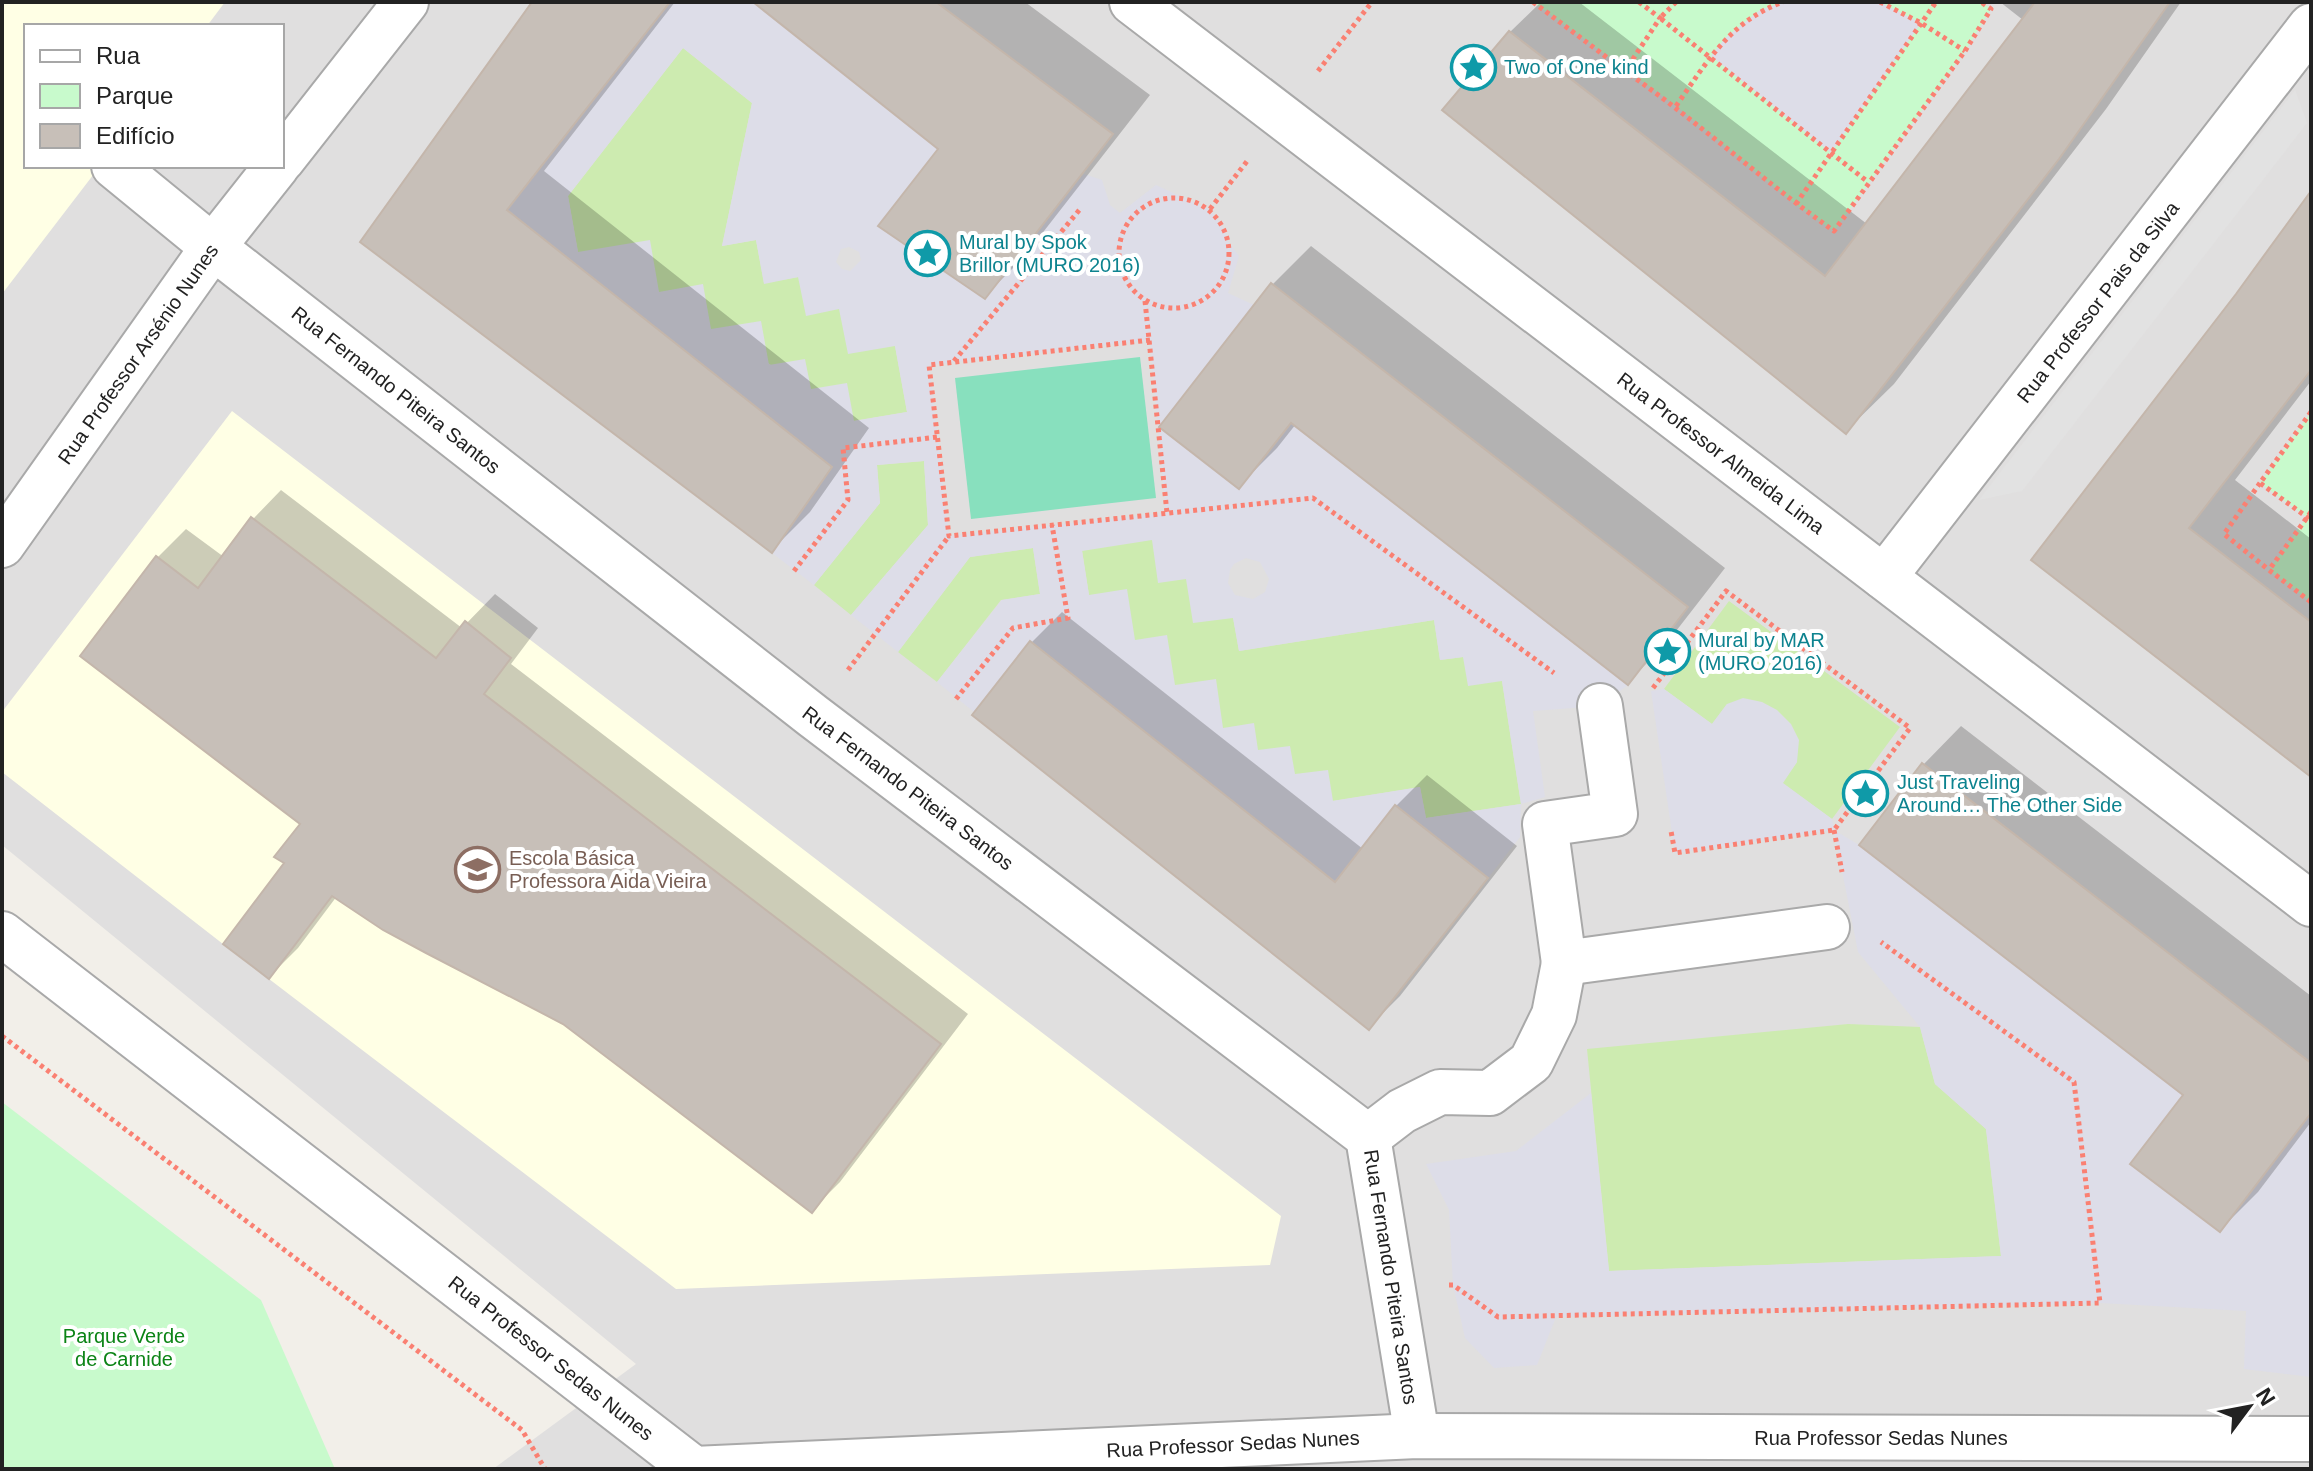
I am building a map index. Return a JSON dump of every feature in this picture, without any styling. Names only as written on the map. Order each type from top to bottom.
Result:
[{"type":"street","points":[[284,157],[406,2]]},
{"type":"street","name":"Rua Professor Almeida Lima","points":[[1132,2],[2311,904]]},
{"type":"street","name":"Rua Professor Pais da Silva","points":[[1884,577],[2311,26]]},
{"type":"street","name":"Rua Fernando Piteira Santos","points":[[116,168],[813,716],[1368,1137],[1417,1436]]},
{"type":"street","name":"Rua Professor Arsénio Nunes","points":[[2,545],[213,247],[275,168]]},
{"type":"street","points":[[1368,1137],[1402,1111],[1440,1092],[1490,1093],[1531,1062],[1554,1015],[1564,963],[1545,824],[1615,814],[1600,706]]},
{"type":"street","points":[[1564,963],[1827,927]]},
{"type":"street","name":"Rua Professor Sedas Nunes","points":[[2,934],[694,1469],[1417,1436],[2311,1439]]},
{"type":"path","points":[[1282,116],[1372,2]]},
{"type":"path","points":[[1533,2],[1676,106],[1796,204],[1834,231],[1965,51],[1991,9],[1981,2]]},
{"type":"path","points":[[1639,2],[1868,182]]},
{"type":"path","points":[[1625,71],[1660,18],[1676,2]]},
{"type":"path","points":[[1676,106],[1725,38],[1760,10],[1783,2]]},
{"type":"path","points":[[1880,2],[1965,51]]},
{"type":"path","points":[[1796,204],[1936,2]]},
{"type":"path","points":[[1145,301],[1172,308],[1199,303],[1214,292],[1225,277],[1229,260],[1228,241],[1221,224],[1210,210],[1194,200],[1175,196],[1158,199],[1141,208],[1128,221],[1120,237],[1118,256],[1122,274],[1145,301],[1167,513]]},
{"type":"path","points":[[953,362],[1081,208]]},
{"type":"path","points":[[813,716],[949,536],[929,365],[1150,340]]},
{"type":"path","points":[[2311,412],[2224,534],[2311,602]]},
{"type":"path","points":[[794,571],[848,500],[843,448],[938,437]]},
{"type":"path","points":[[2260,483],[2310,516],[2269,570]]},
{"type":"path","points":[[949,536],[1313,498],[1600,706],[1651,691],[1726,591],[1910,728],[1834,830],[1675,853],[1670,824]]},
{"type":"path","points":[[956,699],[1013,628],[1068,618],[1052,525]]},
{"type":"path","points":[[1834,830],[1843,875]]},
{"type":"path","points":[[1393,1289],[1453,1285],[1498,1317],[2100,1303],[2074,1082],[1876,938]]},
{"type":"path","points":[[2,1036],[522,1430],[545,1469]]},
{"type":"shaded area","points":[[2,2],[2311,2],[2311,1469],[493,1469],[636,1364],[2,845]]},
{"type":"shaded area","points":[[2,2],[225,2],[208,24],[24,24],[24,168],[98,168],[2,294]]},
{"type":"shaded area","points":[[669,2],[753,2],[938,149],[929,260],[985,299],[1084,174],[1102,180],[1110,205],[1120,213],[1156,185],[1210,210],[1239,256],[1228,293],[1254,305],[1160,428],[1239,489],[1291,423],[1628,685],[1600,706],[1533,711],[1545,797],[1521,804],[1520,837],[1488,878],[1335,882],[1030,642],[974,712],[937,682],[1002,600],[1040,594],[1033,548],[970,557],[898,652],[851,615],[928,525],[924,461],[877,465],[880,503],[814,585],[772,553],[832,467],[507,210]],"holes":[[[683,48],[752,103],[722,246],[756,240],[764,284],[798,277],[806,316],[839,309],[848,354],[895,346],[907,412],[854,421],[847,383],[811,389],[805,359],[769,365],[761,321],[711,329],[703,284],[659,292],[650,240],[578,252],[568,196]],[[849,247],[859,252],[861,260],[850,271],[842,269],[836,262],[841,249]],[[1150,340],[1166,513],[949,536],[929,365]],[[1152,540],[1158,583],[1186,579],[1193,623],[1233,618],[1239,651],[1434,620],[1440,660],[1463,657],[1468,686],[1502,681],[1521,804],[1426,818],[1420,787],[1333,801],[1328,770],[1295,774],[1290,746],[1258,750],[1254,723],[1223,728],[1216,679],[1175,685],[1167,635],[1135,640],[1127,589],[1089,595],[1082,551]],[[1246,558],[1260,562],[1269,579],[1265,592],[1253,599],[1235,595],[1228,583],[1230,570]]]},
{"type":"shaded area","points":[[1783,2],[1880,2],[1921,23],[1831,153],[1711,56],[1725,38],[1760,10]]},
{"type":"shaded area","points":[[2295,90],[2307,123],[2022,491],[1979,500]]},
{"type":"shaded area","name":"Escola Básica Professora Aida Vieira","points":[[232,411],[1281,1216],[1270,1265],[676,1289],[2,772],[2,712]]},
{"type":"shaded area","points":[[1664,689],[1712,724],[1727,704],[1743,698],[1762,702],[1777,710],[1791,724],[1799,740],[1797,762],[1783,783],[1832,819],[1834,830],[1675,853],[1651,691]]},
{"type":"shaded area","points":[[1834,830],[1859,845],[2183,1095],[2130,1164],[2220,1232],[2311,1113],[2311,1377],[2244,1369],[2246,1311],[2100,1303],[1556,1317],[1537,1365],[1494,1368],[1465,1338],[1453,1285],[1449,1210],[1426,1164],[1516,1151],[1591,1093],[1609,1271],[2001,1256],[1986,1129],[1935,1084],[1920,1027],[1858,952]]},
{"type":"green space","points":[[1533,2],[1981,2],[1991,9],[1965,51],[1834,231],[1795,204],[1676,106]]},
{"type":"green space","points":[[683,48],[752,103],[722,246],[756,240],[764,283],[799,277],[895,346],[907,412],[853,421],[811,389],[711,329],[659,292],[578,252],[568,196]]},
{"type":"green space","points":[[1140,357],[1156,498],[971,519],[955,378]]},
{"type":"green space","points":[[2311,412],[2311,602],[2269,570],[2307,517],[2260,483]]},
{"type":"green space","points":[[924,461],[928,525],[851,615],[814,585],[880,503],[877,465]]},
{"type":"green space","points":[[1152,539],[1186,579],[1233,617],[1239,651],[1434,620],[1440,660],[1463,657],[1502,681],[1521,804],[1426,818],[1420,787],[1332,801],[1223,728],[1175,685],[1089,595],[1082,550]]},
{"type":"green space","points":[[1033,548],[1040,594],[1001,600],[937,682],[898,652],[970,557]]},
{"type":"green space","points":[[1729,601],[1900,727],[1832,819],[1782,783],[1797,762],[1727,704],[1712,724],[1664,689]]},
{"type":"green space","points":[[1848,1024],[1920,1027],[1935,1084],[1986,1129],[2001,1256],[1609,1271],[1587,1049]]},
{"type":"green space","name":"Parque Verde de Carnide","points":[[2,1102],[261,1300],[335,1469],[2,1469]]},
{"type":"building","points":[[532,2],[670,2],[507,210],[832,467],[772,553],[360,242]]},
{"type":"building","points":[[753,2],[936,2],[1113,134],[985,299],[878,226],[938,149]]},
{"type":"building","points":[[2035,2],[2170,2],[2059,159],[1846,434],[1442,110],[1509,31],[1825,276]]},
{"type":"building","points":[[2311,191],[2311,370],[2189,528],[2311,622],[2311,777],[2031,560],[2236,294]]},
{"type":"building","points":[[1271,283],[1688,607],[1628,685],[1291,423],[1239,489],[1159,427]]},
{"type":"building","points":[[251,517],[436,658],[465,621],[511,658],[484,694],[941,1044],[812,1213],[563,1024],[383,930],[332,896],[269,979],[223,944],[284,863],[274,857],[300,824],[80,656],[156,556],[198,588]]},
{"type":"building","points":[[1030,641],[1335,882],[1395,805],[1488,878],[1369,1030],[972,715]]},
{"type":"building","points":[[1922,763],[2311,1063],[2311,1113],[2220,1232],[2130,1164],[2183,1095],[1859,845]]},
{"type":"place","name":"Two of One kind","points":[[1473,67]]},
{"type":"place","name":"Mural by Spok Brillor (MURO 2016)","points":[[928,254]]},
{"type":"place","name":"Mural by MAR (MURO 2016)","points":[[1667,651]]},
{"type":"place","name":"Just Traveling Around… The Other Side","points":[[1866,793]]},
{"type":"place","name":"Escola Básica Professora Aida Vieira","points":[[478,869]]}]
